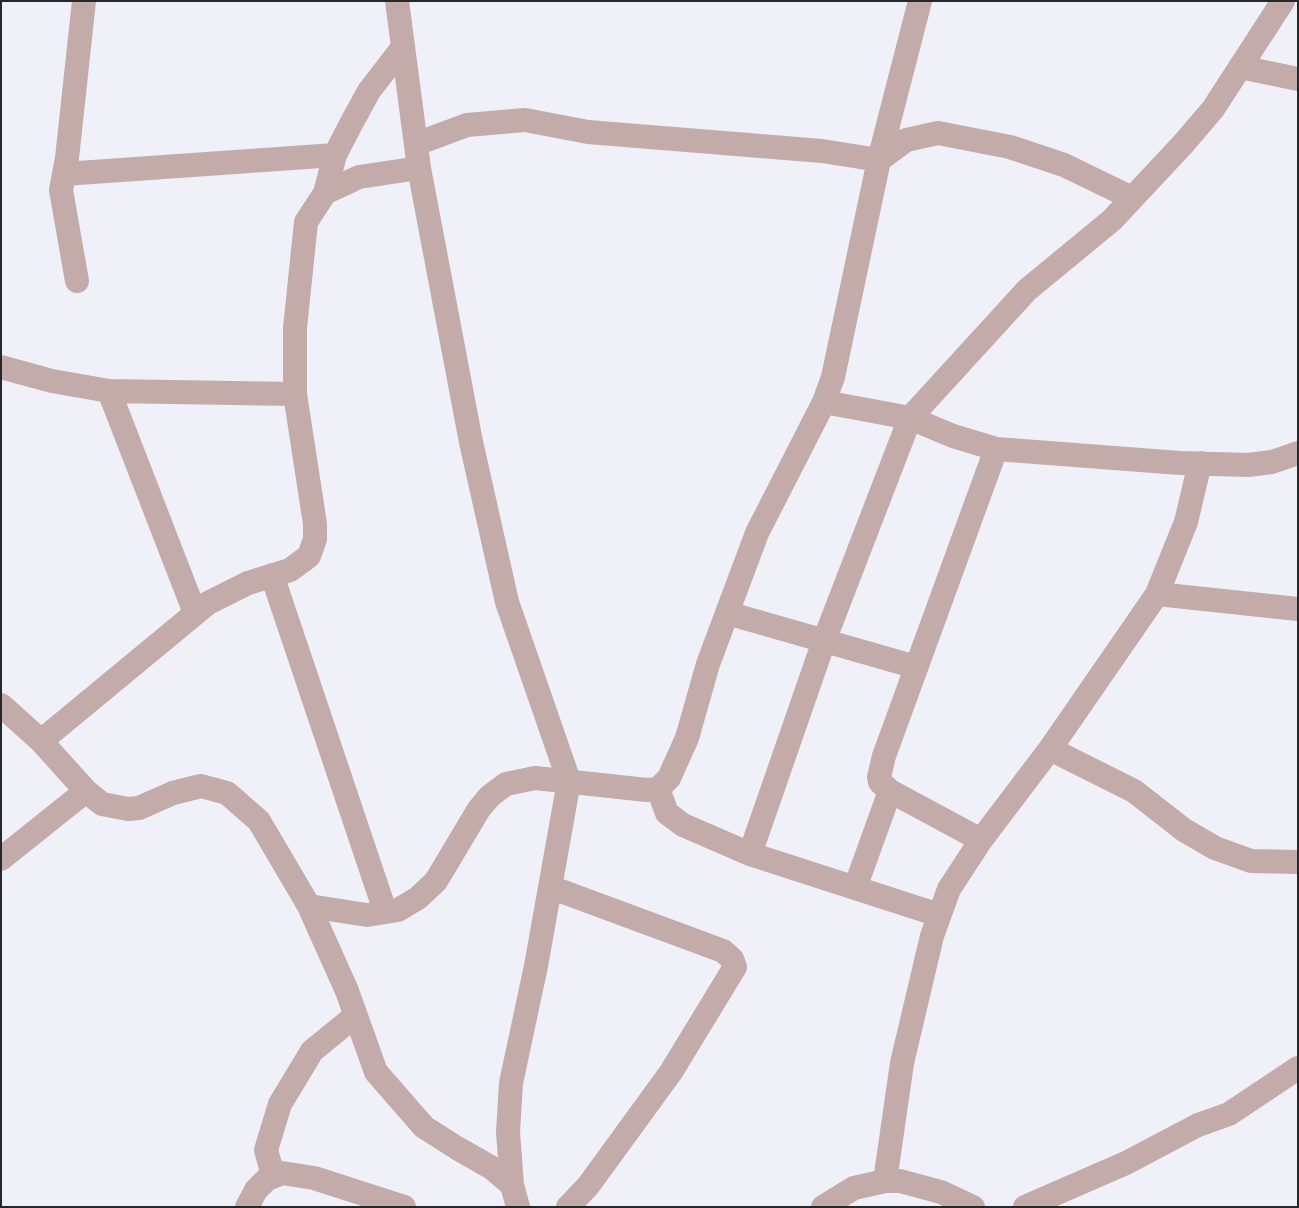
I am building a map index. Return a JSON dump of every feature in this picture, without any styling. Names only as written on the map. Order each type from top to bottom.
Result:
[{"type":"street","points":[[78,281],[61,190],[84,1]]},
{"type":"street","points":[[397,1],[419,168],[471,442],[507,602],[569,781],[511,1083],[508,1132],[515,1196]]},
{"type":"street","points":[[658,789],[677,764],[687,738],[708,664],[757,533],[824,402],[834,376],[879,160],[920,1]]},
{"type":"street","points":[[750,854],[824,641],[910,418],[1027,290],[1112,220],[1184,143],[1213,109],[1277,5]]},
{"type":"street","points":[[41,741],[208,603],[248,582],[290,570],[310,556],[315,539],[296,394],[295,328],[306,222],[326,193],[336,155],[369,91],[403,47]]},
{"type":"street","points":[[1240,67],[1298,79]]},
{"type":"street","points":[[416,144],[467,125],[525,120],[588,132],[822,151],[879,160],[906,140],[938,133],[1010,147],[1064,165],[1132,198]]},
{"type":"street","points":[[64,174],[336,155]]},
{"type":"street","points":[[326,193],[359,177],[419,168]]},
{"type":"street","points":[[1,367],[109,392],[296,394]]},
{"type":"street","points":[[109,392],[195,613]]},
{"type":"street","points":[[824,402],[910,418],[954,436],[996,449],[1200,463],[1256,464],[1272,462],[1298,453]]},
{"type":"street","points":[[981,840],[890,791],[880,782],[879,770],[996,449]]},
{"type":"street","points":[[885,1181],[902,1063],[939,915],[957,875],[1050,749],[1157,594],[1186,522],[1200,463]]},
{"type":"street","points":[[272,575],[385,911]]},
{"type":"street","points":[[1157,594],[1298,609]]},
{"type":"street","points":[[727,613],[916,667]]},
{"type":"street","points":[[1,705],[41,741],[86,791],[102,804],[128,809],[139,808],[172,793],[201,786],[227,792],[259,821],[309,906],[356,1016],[376,1072],[424,1127],[492,1168],[515,1196]]},
{"type":"street","points":[[1050,749],[1134,791],[1184,830],[1215,848],[1251,861],[1298,862]]},
{"type":"street","points":[[309,906],[367,915],[398,910],[418,898],[436,881],[479,809],[490,796],[506,784],[535,778],[631,789],[658,789]]},
{"type":"street","points":[[658,789],[667,813],[676,822],[750,854],[939,915]]},
{"type":"street","points":[[1,859],[86,791]]},
{"type":"street","points":[[855,888],[890,791]]},
{"type":"street","points":[[550,887],[723,952],[732,959],[735,967],[666,1080],[588,1186],[568,1207]]},
{"type":"street","points":[[273,1175],[266,1150],[280,1104],[312,1051],[356,1016]]},
{"type":"street","points":[[1025,1207],[1126,1163],[1198,1124],[1229,1114],[1298,1068]]},
{"type":"street","points":[[247,1207],[256,1190],[273,1175],[282,1173],[314,1178],[404,1207]]},
{"type":"street","points":[[822,1207],[854,1188],[885,1181],[919,1184],[973,1207]]}]
